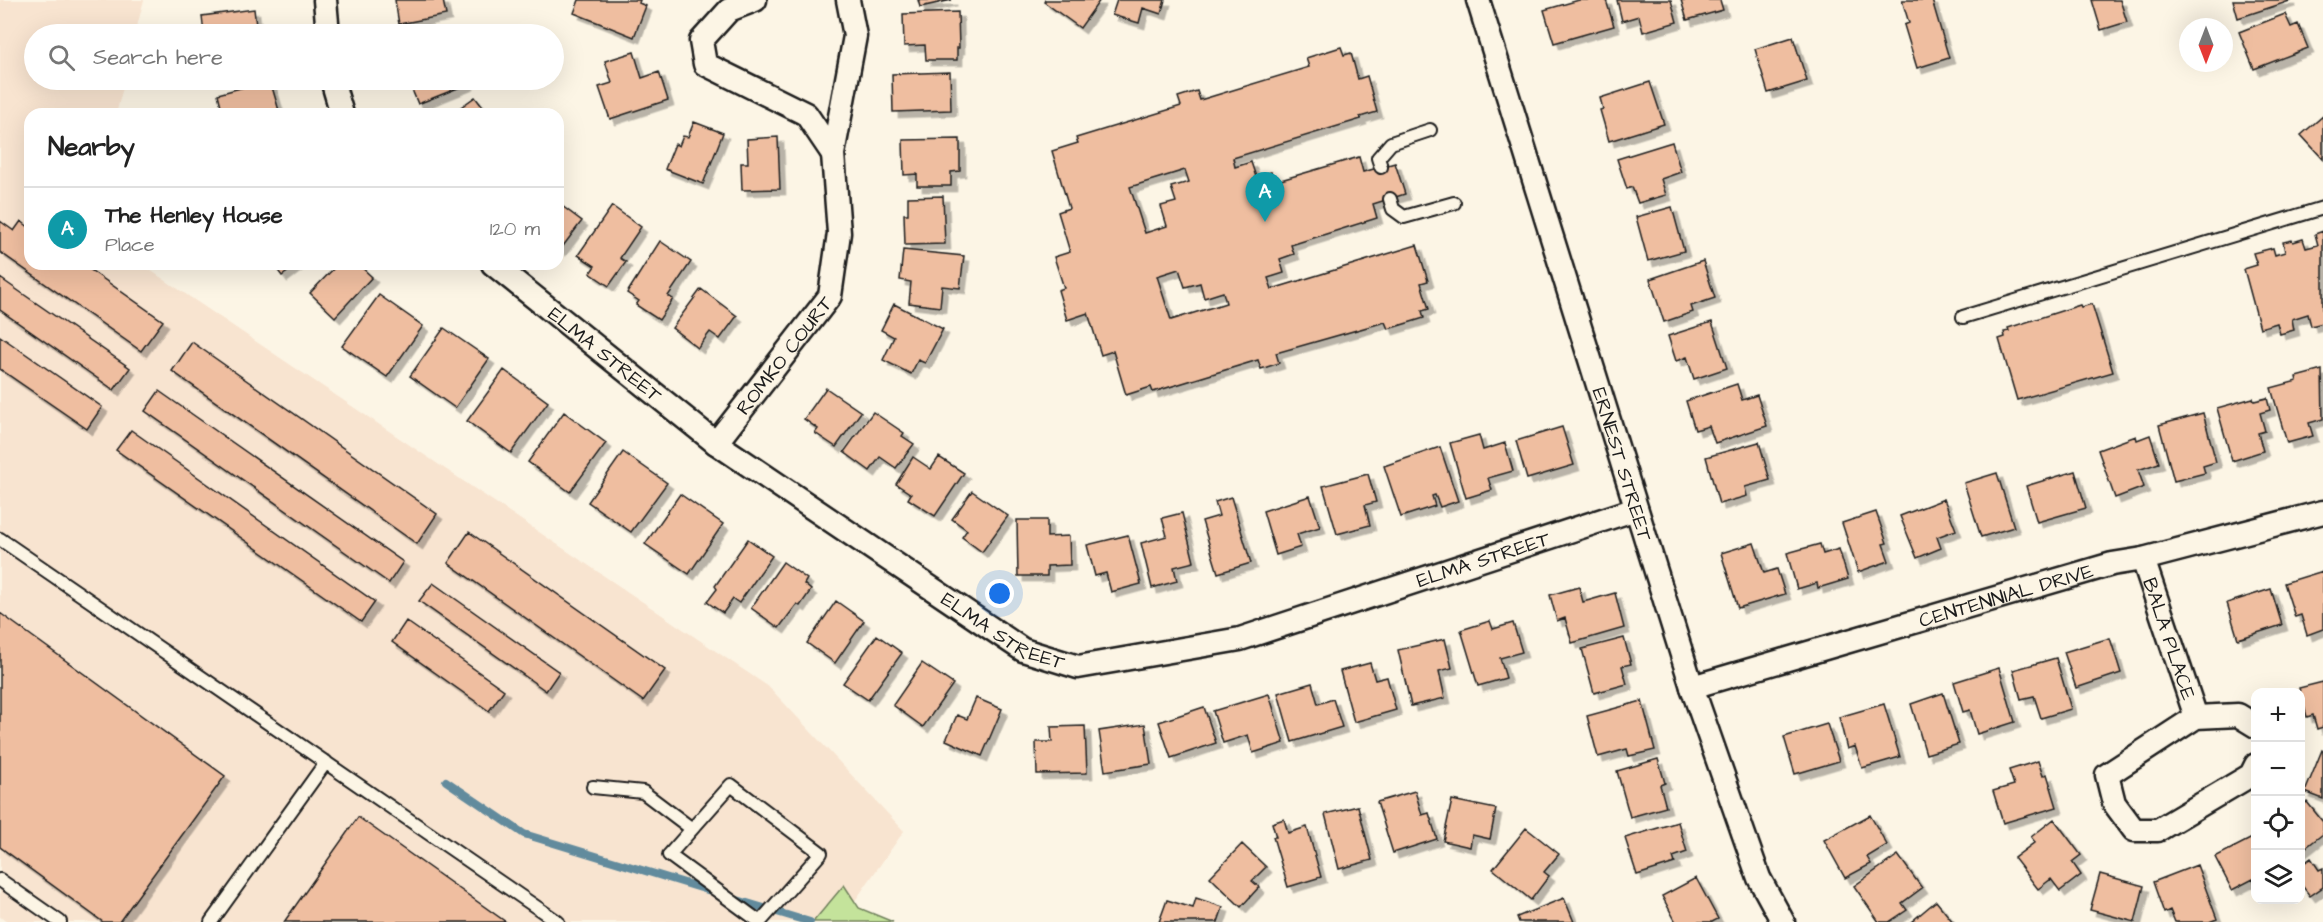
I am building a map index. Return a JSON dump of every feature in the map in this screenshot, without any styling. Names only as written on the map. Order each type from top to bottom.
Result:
[{"type":"street","points":[[326,0],[327,24]]},
{"type":"street","name":"ROMKO COURT","points":[[754,0],[729,10],[701,41],[705,64],[806,114],[833,154]]},
{"type":"street","name":"ROMKO COURT","points":[[716,443],[830,296],[839,233],[833,154],[855,36],[848,0]]},
{"type":"street","name":"ERNEST STREET","points":[[1478,0],[1692,687],[1759,878],[1783,922]]},
{"type":"street","points":[[335,90],[340,108]]},
{"type":"street","name":"ELMA STREET","points":[[500,270],[716,443],[1023,650],[1078,667],[1240,639],[1636,509]]},
{"type":"street","name":"CENTENNIAL DRIVE","points":[[1692,687],[2112,564],[2143,559],[2323,512]]},
{"type":"street","name":"BALA PLACE","points":[[2143,559],[2196,717]]},
{"type":"street","name":"BALA PLACE","points":[[2251,723],[2238,716],[2196,717],[2107,775],[2114,803],[2134,830],[2157,830],[2251,775]]},
{"type":"lane","points":[[1381,167],[1378,158],[1391,143],[1430,130]]},
{"type":"lane","points":[[1390,199],[1393,209],[1404,217],[1454,202]]},
{"type":"lane","points":[[1963,317],[2323,208]]},
{"type":"lane","points":[[0,539],[558,922]]},
{"type":"lane","points":[[211,922],[326,762]]},
{"type":"lane","points":[[731,784],[821,853],[760,922],[669,855],[731,784]]},
{"type":"lane","points":[[593,787],[643,792],[692,829]]},
{"type":"lane","points":[[0,879],[60,922]]},
{"type":"shaded area","points":[[0,0],[144,0],[138,24],[24,24],[24,90],[122,90],[118,108],[24,108],[24,270],[150,270],[769,687],[904,831],[840,922],[7,922],[0,917]]},
{"type":"green space","points":[[844,885],[859,908],[893,922],[813,922]]},
{"type":"building","points":[[395,0],[443,0],[446,15],[399,24]]},
{"type":"building","points":[[579,0],[640,0],[639,3],[646,6],[634,37],[574,13]]},
{"type":"building","points":[[918,0],[952,0],[920,7]]},
{"type":"building","points":[[1045,0],[1100,0],[1080,28],[1044,2]]},
{"type":"building","points":[[1117,0],[1165,0],[1161,14],[1143,8],[1139,23],[1112,15]]},
{"type":"building","points":[[1579,0],[1606,0],[1614,26],[1554,43],[1544,10]]},
{"type":"building","points":[[1617,0],[1671,0],[1677,22],[1643,32],[1639,16],[1622,21]]},
{"type":"building","points":[[1681,0],[1720,0],[1723,10],[1687,20]]},
{"type":"building","points":[[1902,0],[1932,0],[1949,58],[1917,68],[1904,25],[1909,23]]},
{"type":"building","points":[[2092,0],[2120,0],[2127,22],[2101,30]]},
{"type":"building","points":[[2233,0],[2290,0],[2290,1],[2238,18]]},
{"type":"building","points":[[254,9],[256,24],[203,24],[202,16]]},
{"type":"building","points":[[958,12],[957,60],[926,60],[925,45],[904,46],[903,14]]},
{"type":"building","points":[[2285,14],[2291,27],[2298,24],[2308,48],[2254,69],[2239,32]]},
{"type":"building","points":[[1793,37],[1807,81],[1768,93],[1755,49]]},
{"type":"building","points":[[1341,47],[1344,55],[1351,53],[1358,79],[1367,76],[1377,112],[1233,158],[1235,167],[1251,162],[1256,177],[1271,172],[1274,182],[1359,157],[1363,172],[1395,163],[1405,194],[1373,204],[1377,218],[1291,245],[1294,254],[1280,259],[1284,273],[1268,278],[1272,289],[1417,245],[1428,281],[1421,283],[1429,309],[1422,311],[1424,318],[1388,329],[1385,322],[1276,353],[1279,363],[1261,369],[1258,360],[1153,392],[1151,387],[1126,395],[1113,351],[1101,355],[1088,313],[1067,320],[1058,290],[1064,288],[1054,257],[1070,252],[1058,212],[1069,208],[1052,151],[1078,143],[1076,138],[1181,106],[1178,97],[1197,91],[1200,100],[1309,67],[1306,58]],"holes":[[[1185,170],[1189,182],[1171,187],[1176,202],[1161,206],[1167,226],[1145,233],[1130,187]],[[1179,269],[1185,287],[1200,283],[1204,298],[1223,292],[1226,303],[1171,320],[1157,276]]]},
{"type":"building","points":[[634,52],[642,78],[659,72],[668,100],[610,119],[599,87],[612,83],[605,61]]},
{"type":"building","points":[[950,72],[951,110],[893,112],[892,74]]},
{"type":"building","points":[[1650,82],[1664,124],[1609,141],[1600,110],[1603,109],[1600,98]]},
{"type":"building","points":[[233,90],[273,90],[278,108],[222,108],[218,94]]},
{"type":"building","points":[[412,90],[453,90],[418,104]]},
{"type":"building","points":[[475,97],[483,108],[459,108]]},
{"type":"building","points":[[2323,116],[2323,159],[2301,135]]},
{"type":"building","points":[[694,122],[723,133],[703,184],[665,169],[675,144],[679,146],[683,136],[688,137]]},
{"type":"building","points":[[778,137],[780,189],[742,190],[741,163],[748,163],[747,139]]},
{"type":"building","points":[[960,139],[960,171],[951,172],[951,186],[917,186],[917,174],[904,175],[903,140]]},
{"type":"building","points":[[1672,142],[1681,172],[1661,179],[1666,195],[1638,203],[1632,187],[1627,189],[1617,159]]},
{"type":"building","points":[[943,196],[945,244],[905,245],[904,214],[908,214],[908,197]]},
{"type":"building","points":[[612,206],[641,227],[620,258],[626,262],[609,286],[590,273],[595,266],[578,255]]},
{"type":"building","points":[[1672,207],[1684,251],[1648,261],[1636,217]]},
{"type":"building","points":[[564,208],[582,221],[564,245]]},
{"type":"building","points":[[0,221],[14,231],[21,221],[24,223],[24,269],[0,252]]},
{"type":"building","points":[[2323,231],[2323,323],[2311,326],[2308,314],[2292,319],[2294,330],[2280,334],[2277,323],[2260,328],[2244,269],[2257,265],[2253,253],[2273,248],[2275,255],[2285,252],[2283,242],[2292,240],[2293,242],[2303,239],[2306,248],[2318,245],[2315,234]]},
{"type":"building","points":[[660,241],[691,262],[668,296],[673,299],[659,320],[636,305],[639,301],[627,293]]},
{"type":"building","points":[[903,250],[964,256],[960,288],[942,286],[940,307],[909,303],[911,282],[900,280]]},
{"type":"building","points":[[1703,261],[1715,298],[1691,306],[1693,312],[1664,322],[1650,279]]},
{"type":"building","points":[[26,270],[91,270],[163,321],[141,351]]},
{"type":"building","points":[[278,270],[290,270],[282,276]]},
{"type":"building","points":[[332,270],[364,270],[372,277],[335,317],[310,293]]},
{"type":"building","points":[[0,278],[130,368],[114,390],[0,310]]},
{"type":"building","points":[[701,289],[737,316],[720,339],[710,332],[698,348],[672,328]]},
{"type":"building","points":[[379,295],[423,326],[387,377],[342,346]]},
{"type":"building","points":[[894,304],[943,329],[925,363],[918,360],[911,374],[883,360],[894,337],[881,330]]},
{"type":"building","points":[[2092,304],[2113,372],[2017,400],[1999,339],[2005,337],[2004,332],[2009,331],[2008,328],[2080,305],[2081,307]]},
{"type":"building","points":[[1712,322],[1727,368],[1694,379],[1687,357],[1676,361],[1668,336]]},
{"type":"building","points":[[444,328],[489,359],[455,408],[410,376]]},
{"type":"building","points":[[0,336],[102,407],[87,429],[0,369]]},
{"type":"building","points":[[192,342],[437,514],[417,544],[172,371]]},
{"type":"building","points":[[504,370],[548,402],[511,453],[467,421]]},
{"type":"building","points":[[2322,370],[2323,419],[2309,423],[2313,436],[2287,443],[2271,388],[2297,381],[2296,377]]},
{"type":"building","points":[[1737,384],[1742,400],[1757,395],[1767,426],[1715,443],[1709,426],[1695,430],[1686,401]]},
{"type":"building","points":[[826,388],[861,412],[836,447],[815,433],[818,429],[804,419]]},
{"type":"building","points":[[159,391],[403,562],[389,583],[145,411]]},
{"type":"building","points":[[2253,398],[2254,401],[2267,398],[2270,410],[2260,413],[2265,431],[2258,433],[2263,451],[2232,461],[2217,408]]},
{"type":"building","points":[[564,412],[606,443],[570,492],[528,462]]},
{"type":"building","points":[[873,412],[904,433],[902,436],[914,444],[896,468],[880,457],[870,471],[844,452]]},
{"type":"building","points":[[2203,413],[2216,462],[2203,466],[2205,473],[2174,481],[2159,425]]},
{"type":"building","points":[[1562,427],[1574,465],[1527,479],[1516,441]]},
{"type":"building","points":[[131,430],[375,602],[361,622],[116,450]]},
{"type":"building","points":[[1479,435],[1483,450],[1505,443],[1513,471],[1488,478],[1492,490],[1466,498],[1450,443]]},
{"type":"building","points":[[2150,435],[2159,463],[2138,470],[2144,487],[2115,498],[2098,450],[2136,436],[2137,440]]},
{"type":"building","points":[[1759,442],[1770,480],[1745,487],[1747,496],[1719,504],[1706,457]]},
{"type":"building","points":[[1440,447],[1458,501],[1440,507],[1435,495],[1432,496],[1435,506],[1401,517],[1384,466]]},
{"type":"building","points":[[623,452],[667,483],[631,532],[588,502]]},
{"type":"building","points":[[913,457],[931,469],[939,457],[964,473],[935,516],[908,499],[911,494],[896,484]]},
{"type":"building","points":[[2075,471],[2086,508],[2037,522],[2026,486]]},
{"type":"building","points":[[1997,473],[2014,527],[1981,537],[1964,483]]},
{"type":"building","points":[[1368,474],[1376,502],[1365,505],[1370,525],[1337,534],[1323,486]]},
{"type":"building","points":[[972,491],[1008,516],[982,552],[962,537],[967,530],[952,519]]},
{"type":"building","points":[[680,494],[723,524],[689,574],[645,544]]},
{"type":"building","points":[[1310,496],[1320,527],[1297,534],[1301,547],[1276,555],[1263,511]]},
{"type":"building","points":[[1231,497],[1251,563],[1218,573],[1202,521],[1219,516],[1215,502]]},
{"type":"building","points":[[1944,499],[1956,530],[1937,537],[1941,548],[1917,558],[1900,516]]},
{"type":"building","points":[[1876,512],[1887,543],[1883,544],[1889,561],[1858,572],[1842,523]]},
{"type":"building","points":[[1182,513],[1194,562],[1174,567],[1177,581],[1152,588],[1141,543],[1167,536],[1162,518]]},
{"type":"building","points":[[1017,520],[1047,520],[1047,537],[1069,536],[1070,565],[1047,566],[1047,576],[1018,576]]},
{"type":"building","points":[[469,532],[665,670],[643,701],[448,563]]},
{"type":"building","points":[[1128,535],[1141,584],[1111,592],[1106,573],[1095,576],[1087,545]]},
{"type":"building","points":[[748,539],[772,556],[739,603],[733,599],[723,613],[707,602],[717,589],[715,586]]},
{"type":"building","points":[[1754,543],[1764,573],[1777,569],[1785,594],[1738,608],[1721,553]]},
{"type":"building","points":[[1820,544],[1823,554],[1839,549],[1848,579],[1818,588],[1817,583],[1797,589],[1787,553]]},
{"type":"building","points":[[783,562],[807,579],[804,584],[811,590],[800,606],[797,604],[779,628],[751,608]]},
{"type":"building","points":[[2323,571],[2323,629],[2307,635],[2301,615],[2295,617],[2284,583]]},
{"type":"building","points":[[433,583],[559,672],[546,691],[419,601]]},
{"type":"building","points":[[1579,587],[1583,602],[1615,593],[1624,628],[1572,643],[1565,618],[1557,621],[1550,595]]},
{"type":"building","points":[[2271,589],[2282,625],[2238,639],[2227,603]]},
{"type":"building","points":[[836,601],[864,621],[835,663],[807,643]]},
{"type":"building","points":[[0,613],[225,776],[119,922],[103,922],[0,847]]},
{"type":"building","points":[[406,621],[504,690],[489,711],[392,642]]},
{"type":"building","points":[[1490,621],[1493,629],[1513,623],[1522,652],[1500,658],[1506,678],[1478,686],[1461,630]]},
{"type":"building","points":[[877,635],[902,653],[868,700],[843,683]]},
{"type":"building","points":[[1624,638],[1631,664],[1622,666],[1627,684],[1594,693],[1582,649]]},
{"type":"building","points":[[2110,638],[2121,673],[2076,688],[2064,652]]},
{"type":"building","points":[[1445,639],[1452,668],[1439,671],[1445,698],[1411,706],[1398,650]]},
{"type":"building","points":[[2056,658],[2071,709],[2041,718],[2034,696],[2021,699],[2013,670]]},
{"type":"building","points":[[922,663],[953,684],[923,727],[893,705]]},
{"type":"building","points":[[1370,663],[1375,680],[1387,677],[1396,710],[1354,722],[1340,671]]},
{"type":"building","points":[[1999,668],[2015,722],[1977,734],[1970,710],[1963,712],[1954,682]]},
{"type":"building","points":[[2323,682],[2323,727],[2317,729],[2313,715],[2307,717],[2305,688],[2299,688]]},
{"type":"building","points":[[1312,683],[1318,704],[1333,699],[1342,727],[1292,742],[1278,693]]},
{"type":"building","points":[[1943,693],[1959,744],[1926,754],[1911,704]]},
{"type":"building","points":[[1269,694],[1284,743],[1253,753],[1248,735],[1223,743],[1213,711]]},
{"type":"building","points":[[976,698],[1002,709],[982,756],[946,740],[957,715],[967,719]]},
{"type":"building","points":[[1642,701],[1655,750],[1629,756],[1627,749],[1598,757],[1587,716]]},
{"type":"building","points":[[1884,704],[1900,757],[1862,768],[1855,746],[1847,749],[1839,717]]},
{"type":"building","points":[[1204,707],[1216,743],[1171,758],[1159,722]]},
{"type":"building","points":[[1145,724],[1151,764],[1105,771],[1099,731]]},
{"type":"building","points":[[1827,724],[1839,761],[1795,774],[1784,737]]},
{"type":"building","points":[[1085,726],[1087,773],[1037,774],[1036,742],[1052,742],[1051,727]]},
{"type":"building","points":[[2322,750],[2323,799],[2305,792]]},
{"type":"building","points":[[1658,759],[1665,783],[1660,785],[1666,807],[1630,817],[1617,771]]},
{"type":"building","points":[[2038,761],[2043,776],[2047,774],[2057,807],[2003,823],[1993,791],[2014,785],[2009,770]]},
{"type":"building","points":[[1415,791],[1422,815],[1429,813],[1437,839],[1393,853],[1377,802]]},
{"type":"building","points":[[1452,800],[1496,809],[1490,839],[1472,835],[1470,847],[1443,841]]},
{"type":"building","points":[[2307,802],[2323,822],[2323,834],[2305,848],[2305,803]]},
{"type":"building","points":[[1358,806],[1372,860],[1339,869],[1325,814]]},
{"type":"building","points":[[1870,815],[1887,845],[1867,857],[1871,864],[1845,878],[1824,840]]},
{"type":"building","points":[[358,817],[506,922],[284,922]]},
{"type":"building","points":[[1284,819],[1288,833],[1307,827],[1321,877],[1288,887],[1273,837],[1276,837],[1272,823]]},
{"type":"building","points":[[2054,819],[2081,855],[2072,862],[2081,875],[2060,891],[2051,879],[2038,889],[2014,858],[2035,842],[2031,837]]},
{"type":"building","points":[[1678,822],[1687,852],[1673,857],[1675,863],[1637,875],[1625,838]]},
{"type":"building","points":[[1526,828],[1559,854],[1544,872],[1549,876],[1531,900],[1493,869]]},
{"type":"building","points":[[2251,839],[2251,880],[2232,890],[2215,857]]},
{"type":"building","points":[[1242,844],[1266,867],[1252,881],[1259,887],[1241,907],[1210,877]]},
{"type":"building","points":[[1898,855],[1922,888],[1902,903],[1907,910],[1889,922],[1879,922],[1854,886]]},
{"type":"building","points":[[2311,858],[2319,870],[2323,868],[2323,887],[2310,896],[2305,890],[2305,862]]},
{"type":"building","points":[[2197,865],[2217,919],[2209,922],[2175,922],[2170,910],[2164,913],[2153,882]]},
{"type":"building","points":[[2100,874],[2144,886],[2135,922],[2090,910]]},
{"type":"building","points":[[1696,878],[1718,919],[1712,922],[1676,922],[1662,896]]},
{"type":"building","points":[[1196,898],[1223,907],[1218,922],[1159,922],[1167,900],[1193,908]]},
{"type":"building","points":[[1564,898],[1574,922],[1519,922],[1517,917]]},
{"type":"building","points":[[1936,901],[1953,922],[1911,922]]},
{"type":"waterway","points":[[446,781],[524,834],[714,892]]},
{"type":"waterway","points":[[734,899],[810,922]]},
{"type":"place","name":"The Henley House","points":[[1265,222]]}]
